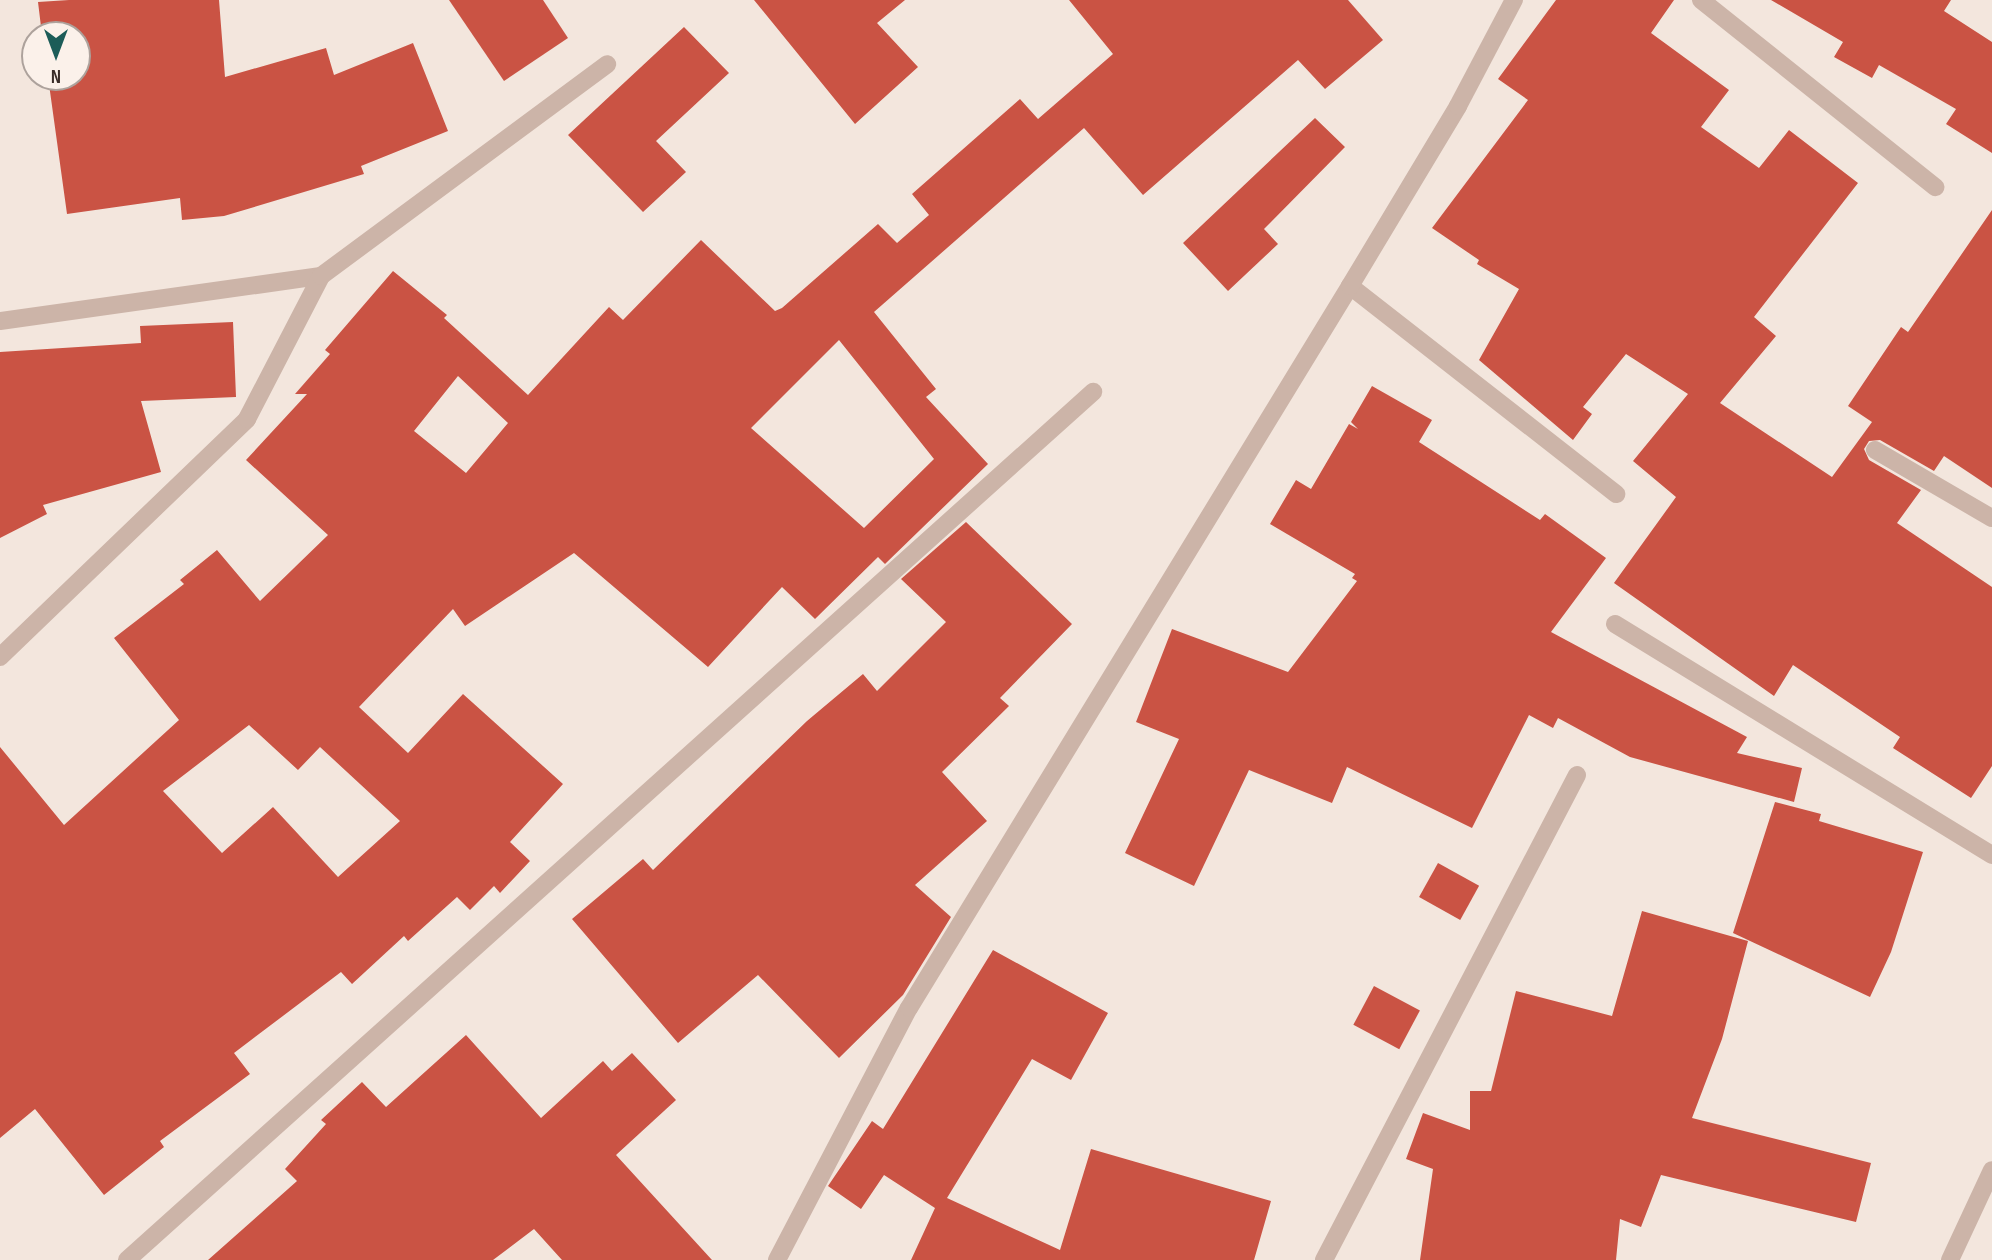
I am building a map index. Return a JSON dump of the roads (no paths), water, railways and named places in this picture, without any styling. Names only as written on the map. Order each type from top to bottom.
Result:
[{"type":"street","points":[[777,1260],[909,1008],[1350,286],[1458,106],[1514,0]]},
{"type":"street","points":[[1701,0],[1935,187]]},
{"type":"street","points":[[0,656],[247,419],[321,276],[607,64]]},
{"type":"street","points":[[0,321],[321,276]]},
{"type":"street","points":[[1350,286],[1616,494]]},
{"type":"street","points":[[127,1260],[1093,392]]},
{"type":"street","points":[[1875,450],[1992,518]]},
{"type":"street","points":[[1615,624],[1992,855]]},
{"type":"street","points":[[1325,1260],[1577,775]]},
{"type":"street","points":[[1955,1258],[1992,1170]]}]
